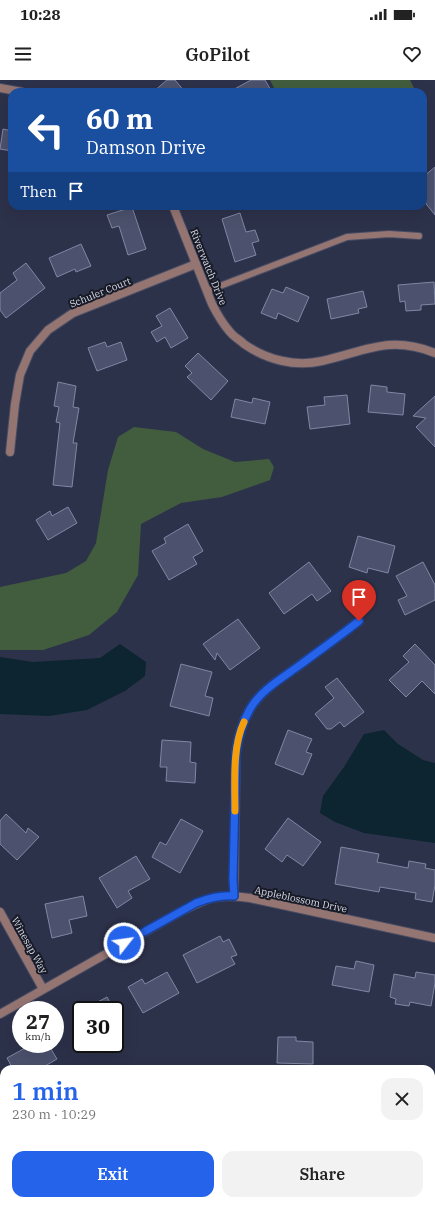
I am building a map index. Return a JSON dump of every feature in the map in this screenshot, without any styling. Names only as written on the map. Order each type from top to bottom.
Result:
[{"type":"street","name":"Riverwatch Drive","points":[[175,210],[212,304],[219,317],[231,334],[254,351],[281,361],[308,363],[322,361],[371,347],[393,344],[408,345],[435,352]]},
{"type":"street","name":"Schuler Court","points":[[10,452],[15,404],[20,375],[30,351],[48,330],[73,313],[196,264]]},
{"type":"street","points":[[234,896],[233,872],[236,753],[240,729],[250,709],[260,696],[359,621]]},
{"type":"street","name":"Appleblossom Drive","points":[[0,1014],[196,903],[218,896],[250,898],[435,938]]},
{"type":"street","name":"Winesap Way","points":[[0,912],[43,989]]},
{"type":"lane","points":[[207,291],[347,237],[389,234],[419,236]]},
{"type":"green space","points":[[270,80],[410,80],[414,88],[274,88]]},
{"type":"green space","points":[[134,427],[176,432],[203,449],[235,462],[269,459],[274,467],[270,480],[222,497],[181,503],[141,524],[138,575],[117,612],[89,635],[43,650],[0,650],[0,587],[66,573],[86,561],[96,543],[108,470],[118,437]]},
{"type":"water","points":[[120,644],[146,662],[145,676],[125,691],[87,710],[49,716],[0,714],[0,657],[33,662],[100,658]]},
{"type":"water","points":[[384,730],[398,744],[423,760],[435,763],[435,843],[364,833],[335,822],[320,813],[323,796],[344,767],[364,734]]},
{"type":"building","points":[[167,80],[175,80],[182,88],[158,88]]},
{"type":"building","points":[[251,80],[265,80],[270,88],[236,88]]},
{"type":"building","points":[[3,129],[8,130],[8,150],[0,149]]},
{"type":"building","points":[[435,167],[435,215],[427,205],[427,174]]},
{"type":"building","points":[[123,210],[133,210],[146,249],[128,255],[119,226],[112,228],[107,215]]},
{"type":"building","points":[[240,213],[246,232],[255,230],[259,241],[252,243],[256,255],[235,262],[222,219]]},
{"type":"building","points":[[81,244],[91,266],[76,272],[75,269],[57,277],[49,258]]},
{"type":"building","points":[[26,263],[45,288],[6,318],[0,310],[0,293],[17,280],[13,273]]},
{"type":"building","points":[[434,282],[435,304],[421,305],[421,310],[406,311],[405,301],[400,302],[398,285]]},
{"type":"building","points":[[286,287],[309,297],[298,322],[278,313],[276,319],[261,313],[272,289],[283,293]]},
{"type":"building","points":[[363,291],[367,307],[358,309],[359,313],[331,319],[327,299]]},
{"type":"building","points":[[170,308],[188,338],[171,348],[165,337],[157,342],[151,332],[162,326],[156,316]]},
{"type":"building","points":[[105,342],[107,347],[121,342],[127,360],[97,371],[88,348]]},
{"type":"building","points":[[198,353],[228,381],[211,400],[187,377],[192,373],[185,366]]},
{"type":"building","points":[[58,382],[76,386],[73,407],[79,408],[73,443],[77,443],[72,487],[53,485],[60,423],[56,422],[59,407],[54,406]]},
{"type":"building","points":[[371,385],[387,387],[387,392],[405,394],[403,415],[368,412]]},
{"type":"building","points":[[347,395],[350,424],[310,429],[307,407],[325,405],[324,397]]},
{"type":"building","points":[[435,396],[435,447],[416,427],[426,418],[413,416]]},
{"type":"building","points":[[253,398],[270,402],[265,424],[231,417],[235,399],[252,403]]},
{"type":"building","points":[[68,507],[77,523],[48,540],[36,520],[50,511],[52,516]]},
{"type":"building","points":[[188,524],[203,551],[193,557],[197,564],[169,580],[152,551],[166,543],[164,538]]},
{"type":"building","points":[[358,536],[395,546],[388,573],[368,568],[367,573],[349,567]]},
{"type":"building","points":[[309,562],[331,591],[317,601],[312,594],[284,614],[269,593]]},
{"type":"building","points":[[423,562],[435,585],[435,600],[405,615],[398,600],[407,596],[396,576]]},
{"type":"building","points":[[238,619],[260,648],[230,670],[217,653],[215,660],[203,644]]},
{"type":"building","points":[[415,644],[435,665],[435,694],[422,681],[406,697],[389,680],[409,662],[403,656]]},
{"type":"building","points":[[181,664],[212,672],[205,696],[213,698],[209,716],[170,706]]},
{"type":"building","points":[[337,678],[364,712],[344,727],[340,722],[331,729],[327,729],[315,714],[334,698],[325,687]]},
{"type":"building","points":[[288,730],[312,739],[306,752],[312,754],[303,775],[275,764]]},
{"type":"building","points":[[162,740],[191,742],[190,762],[196,763],[195,783],[166,781],[167,767],[160,767]]},
{"type":"building","points":[[6,814],[26,833],[28,828],[39,837],[17,860],[0,844],[0,821]]},
{"type":"building","points":[[288,818],[321,842],[303,866],[287,855],[282,862],[265,849]]},
{"type":"building","points":[[181,819],[203,831],[180,873],[152,857],[160,842],[166,845]]},
{"type":"building","points":[[341,847],[379,854],[377,862],[408,868],[409,861],[426,864],[425,868],[435,870],[435,885],[432,902],[415,899],[416,893],[380,887],[379,892],[335,884]]},
{"type":"building","points":[[136,856],[150,879],[128,891],[132,898],[117,908],[99,878]]},
{"type":"building","points":[[83,896],[87,916],[69,920],[72,933],[52,938],[45,904]]},
{"type":"building","points":[[220,936],[223,942],[229,939],[237,955],[231,957],[235,964],[197,983],[183,955]]},
{"type":"building","points":[[356,961],[374,965],[369,992],[332,985],[336,966],[354,969]]},
{"type":"building","points":[[167,972],[179,993],[143,1013],[128,987],[142,979],[145,984]]},
{"type":"building","points":[[416,972],[435,975],[431,1006],[410,1002],[409,1006],[395,1004],[396,999],[390,997],[394,974],[415,978]]},
{"type":"building","points":[[107,997],[109,1001],[100,1001]]},
{"type":"building","points":[[278,1037],[296,1037],[296,1041],[313,1042],[313,1064],[277,1063]]},
{"type":"building","points":[[16,1053],[53,1053],[57,1059],[47,1065],[11,1065],[7,1058]]},
{"type":"slow traffic","points":[[235,811],[236,753],[240,729],[244,722]]},
{"type":"route","points":[[124,943],[196,903],[218,896],[234,896],[233,879],[236,753],[240,729],[250,709],[260,696],[359,621]]}]
